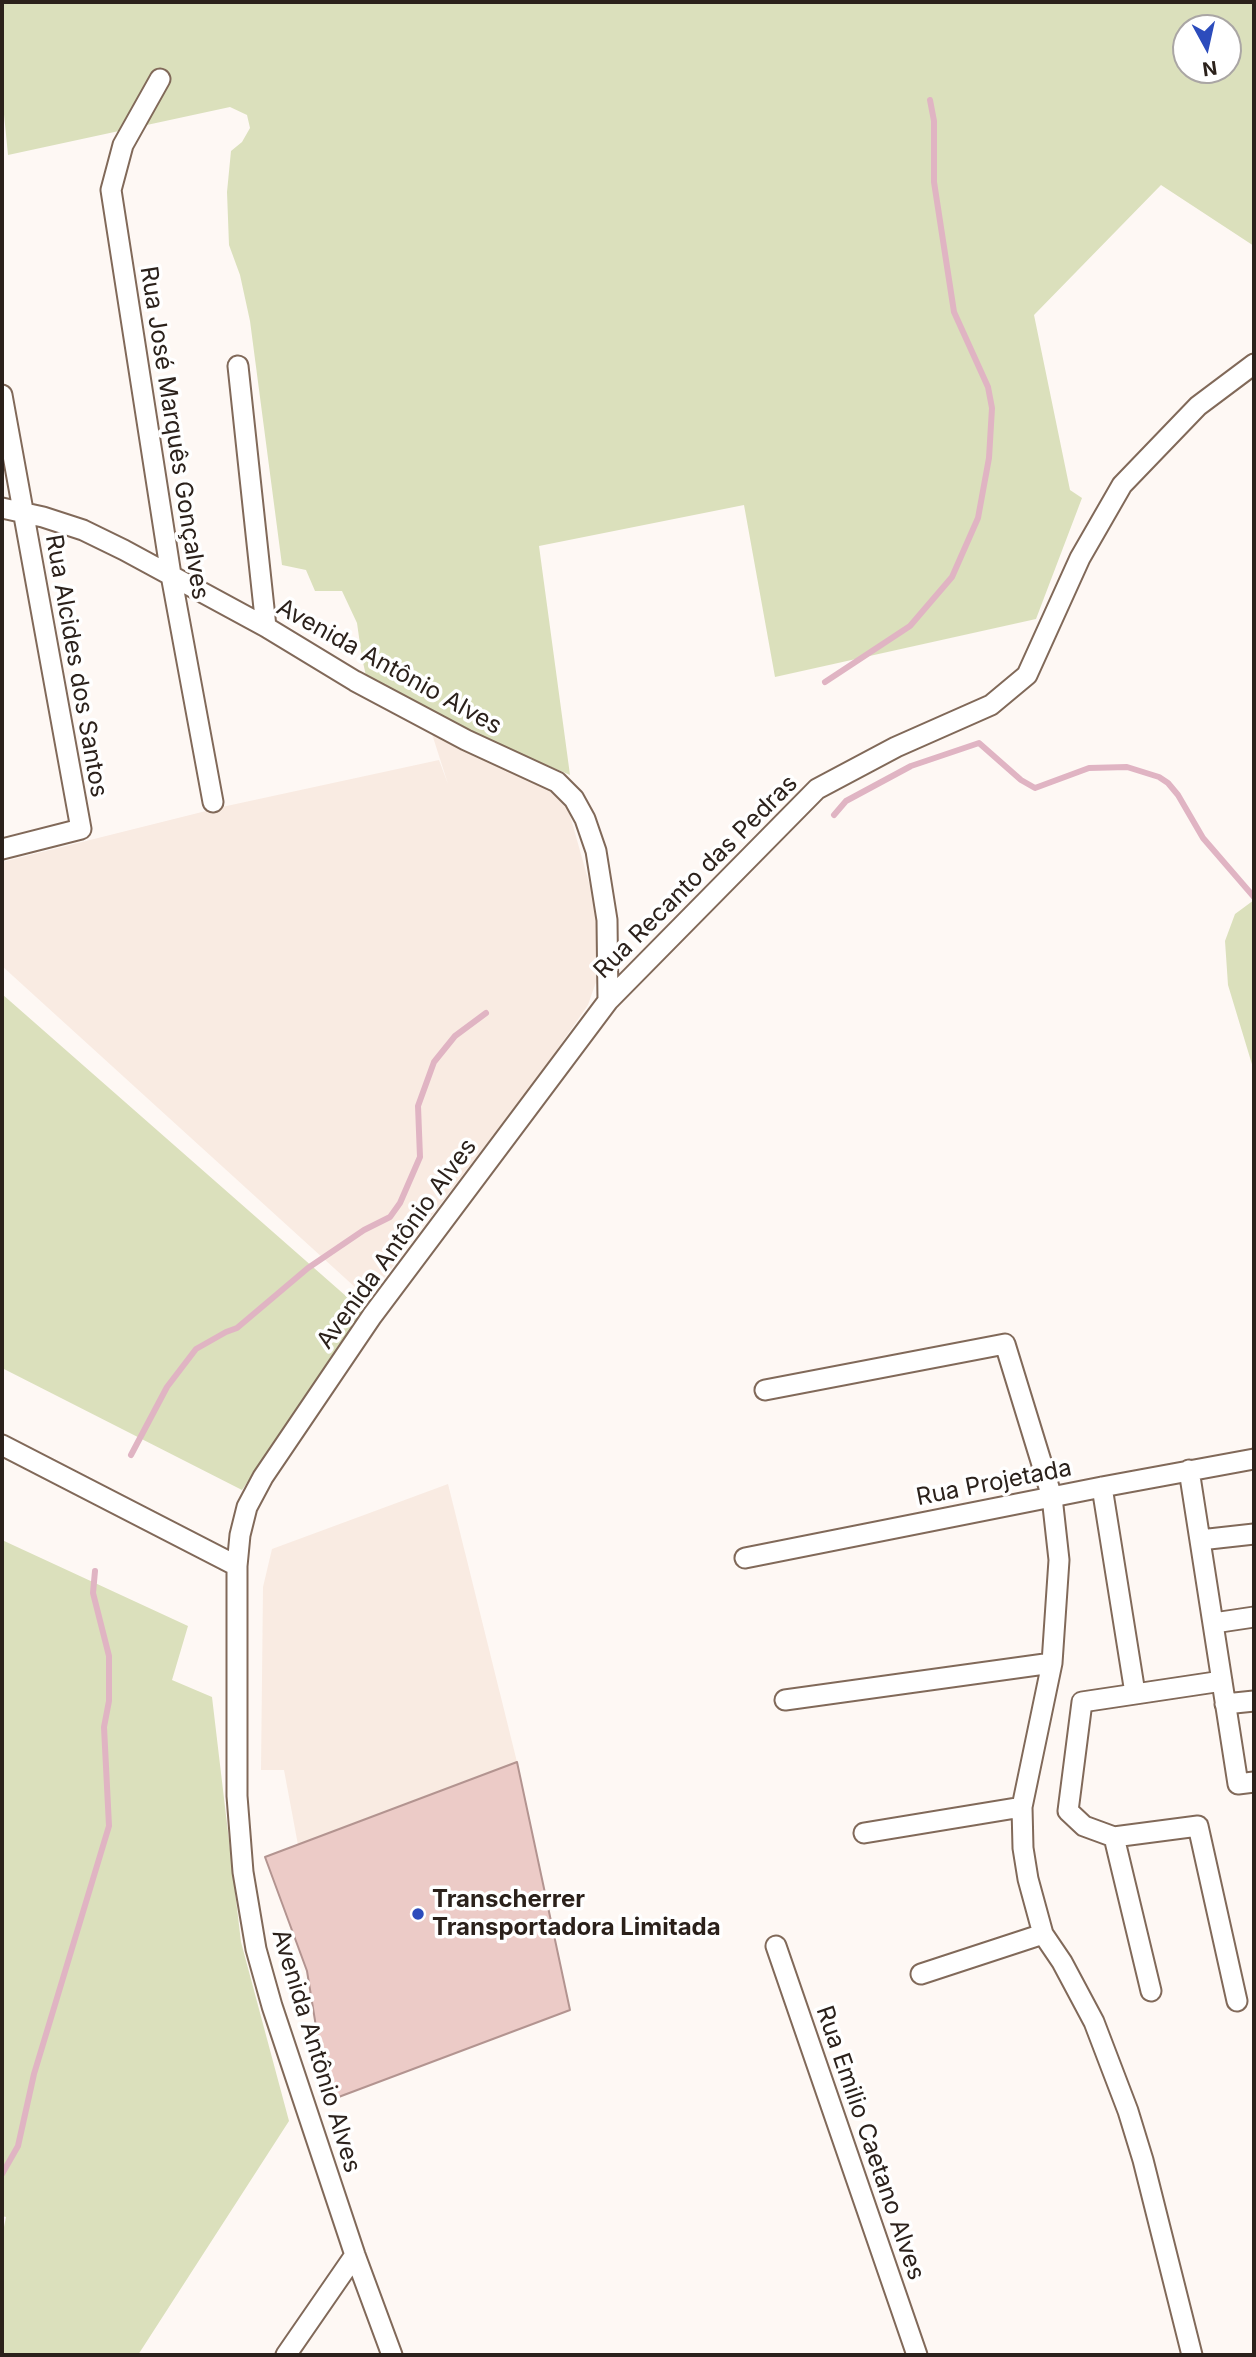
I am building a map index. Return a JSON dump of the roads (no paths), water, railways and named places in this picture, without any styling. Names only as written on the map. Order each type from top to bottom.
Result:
[{"type":"street","name":"Rua José Marquês Gonçalves","points":[[160,79],[123,145],[111,190],[171,575],[213,802]]},
{"type":"street","name":"Rua Recanto das Pedras","points":[[608,1001],[817,789],[896,747],[992,705],[1027,675],[1080,558],[1122,485],[1198,406],[1254,364]]},
{"type":"street","points":[[238,366],[266,628]]},
{"type":"street","points":[[2,395],[23,513]]},
{"type":"street","name":"Avenida Antônio Alves","points":[[2,508],[83,530],[171,575],[355,681],[466,740],[557,782],[574,799],[585,819],[596,851],[607,920],[608,1001],[372,1316],[263,1477],[247,1507],[240,1535],[237,1566],[237,1796],[243,1872],[256,1949],[272,2006],[355,2255],[392,2355]]},
{"type":"street","name":"Rua Alcides dos Santos","points":[[2,849],[81,829],[23,513]]},
{"type":"street","points":[[765,1391],[1006,1344],[1052,1497],[1059,1560],[1052,1663],[1022,1807],[1026,1868],[1043,1934],[1062,1962],[1094,2022],[1128,2111],[1192,2355]]},
{"type":"street","points":[[2,1444],[237,1566]]},
{"type":"street","name":"Rua Projetada","points":[[745,1558],[1254,1459]]},
{"type":"street","points":[[1189,1470],[1238,1784],[1254,1782]]},
{"type":"street","points":[[1102,1487],[1135,1693]]},
{"type":"street","points":[[1200,1541],[1254,1534]]},
{"type":"street","points":[[1214,1623],[1254,1618]]},
{"type":"street","points":[[785,1700],[1052,1663]]},
{"type":"street","points":[[1222,1681],[1082,1702],[1068,1811],[1084,1826],[1114,1837],[1198,1826],[1237,2001]]},
{"type":"street","points":[[1225,1704],[1254,1701]]},
{"type":"street","points":[[864,1832],[1022,1807]]},
{"type":"street","points":[[1114,1837],[1152,1991]]},
{"type":"street","points":[[921,1973],[1043,1934]]},
{"type":"street","name":"Rua Emilio Caetano Alves","points":[[776,1946],[917,2355]]},
{"type":"street","points":[[286,2355],[355,2255]]},
{"type":"waterway","points":[[825,682],[910,626],[952,577],[978,518],[989,458],[992,408],[988,387],[954,312],[934,182],[934,121],[930,100]]},
{"type":"waterway","points":[[834,815],[846,801],[911,766],[979,743],[1021,780],[1035,788],[1089,768],[1127,767],[1159,777],[1168,783],[1203,838],[1254,897]]},
{"type":"waterway","points":[[131,1455],[167,1387],[196,1349],[237,1328],[308,1268],[364,1230],[390,1217],[400,1203],[420,1157],[418,1106],[434,1062],[455,1036],[486,1013]]},
{"type":"waterway","points":[[2,2174],[18,2146],[34,2074],[109,1826],[104,1727],[109,1701],[109,1656],[93,1593],[95,1571]]},
{"type":"place","name":"Transcherrer Transportadora Limitada","points":[[418,1914]]}]
